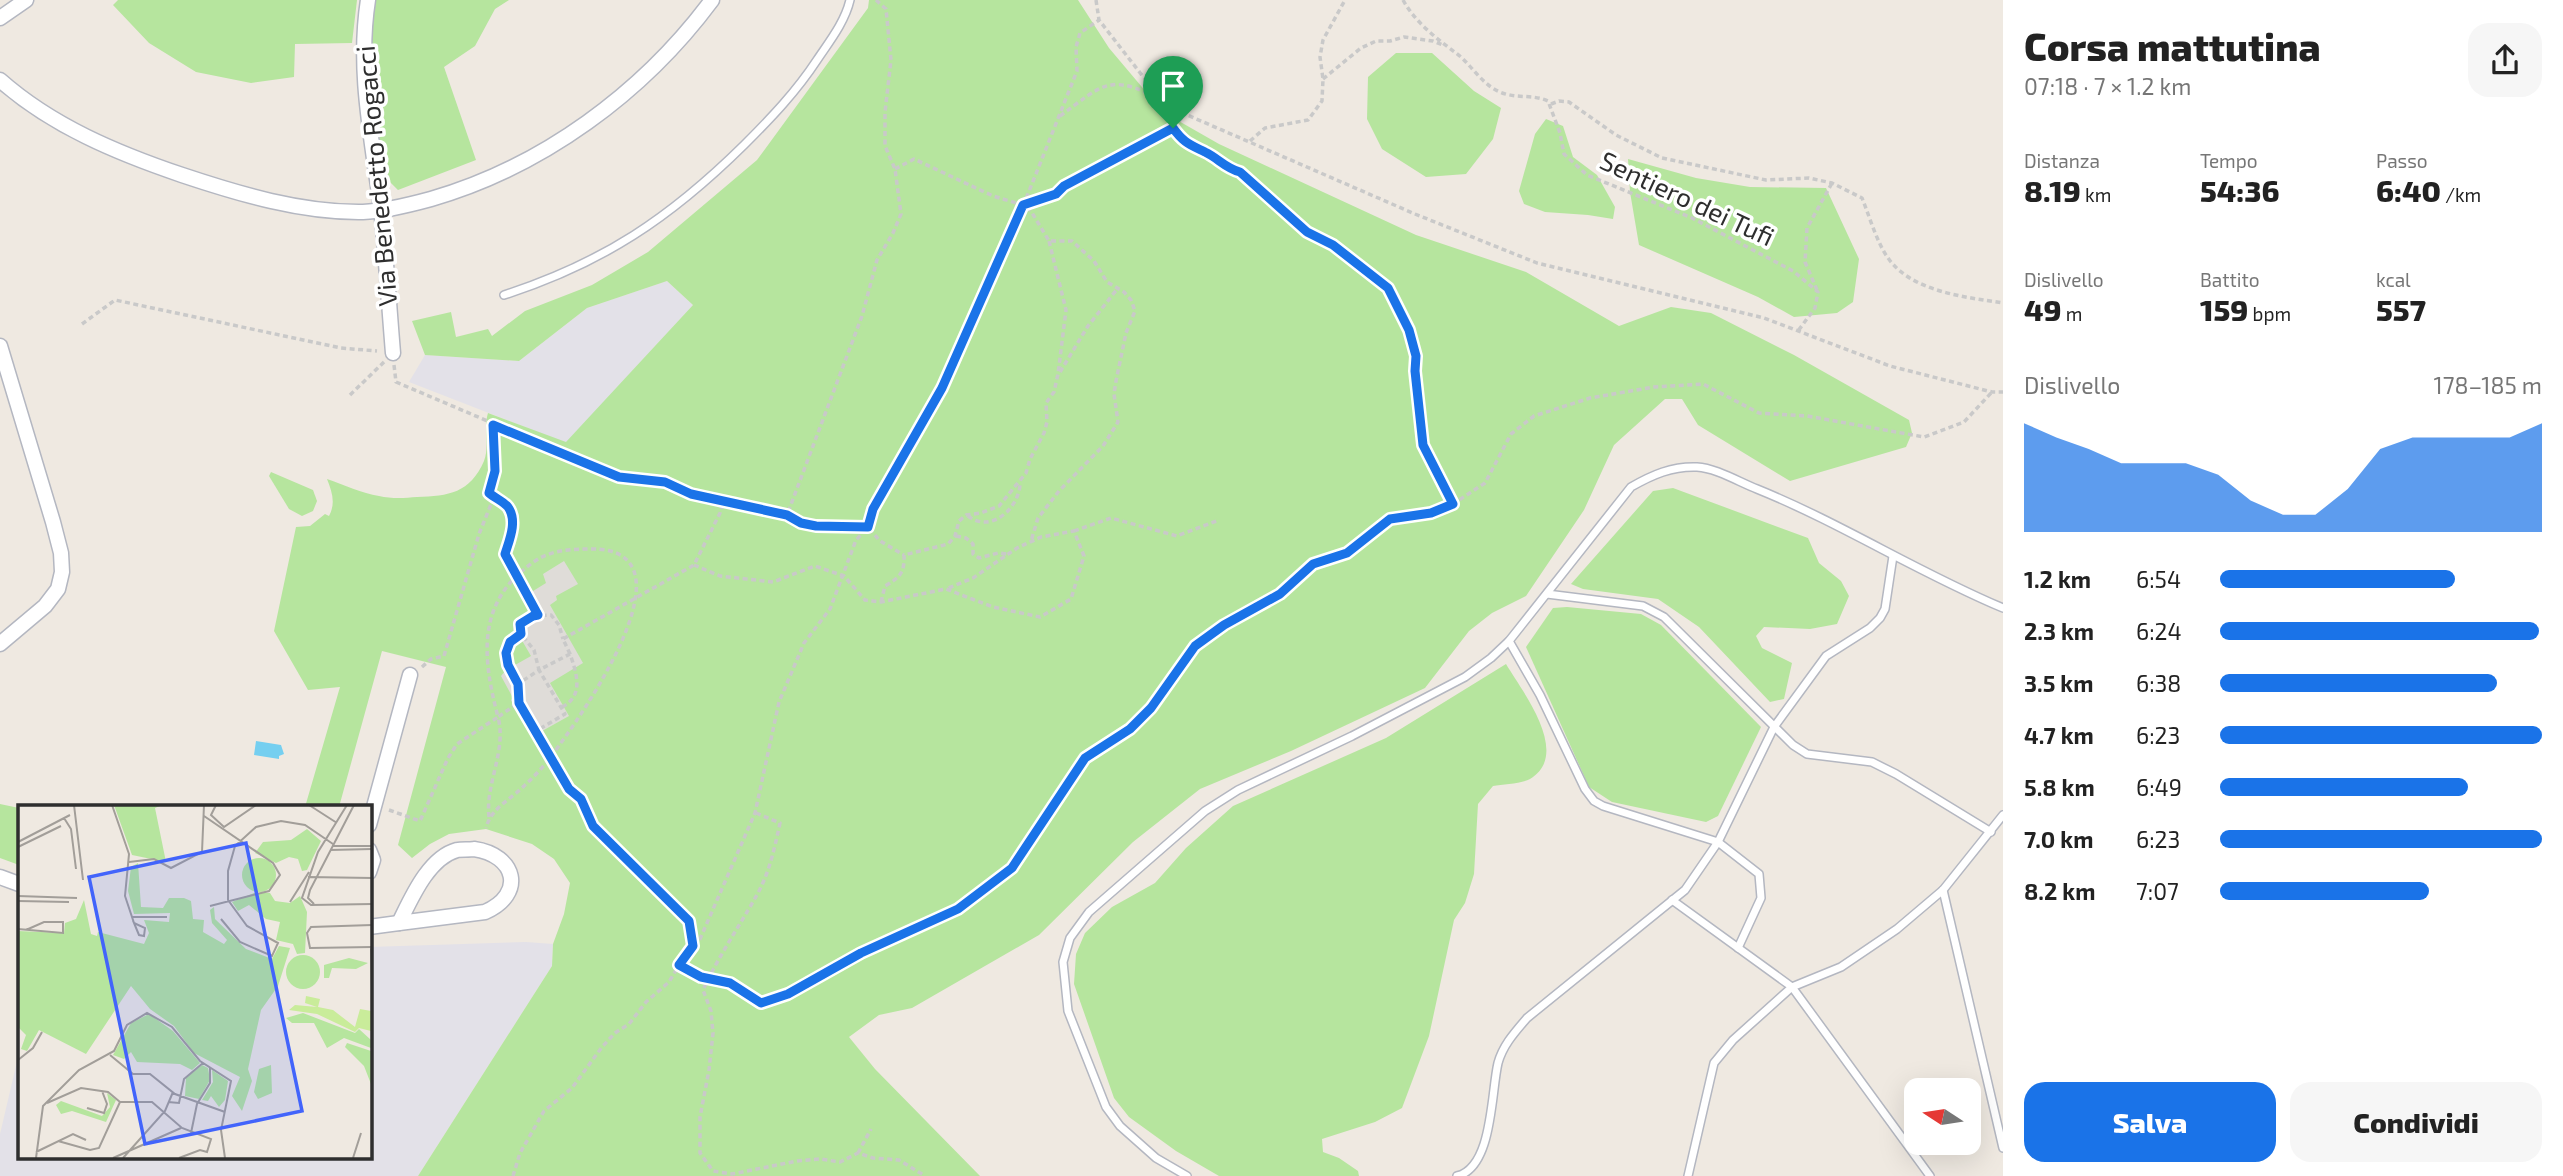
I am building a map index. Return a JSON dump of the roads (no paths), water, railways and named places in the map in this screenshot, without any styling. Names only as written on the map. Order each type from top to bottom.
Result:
[{"type":"street","points":[[0,18],[26,0]]},
{"type":"street","name":"Via Benedetto Rogacci","points":[[368,0],[363,74],[381,211],[393,353]]},
{"type":"street","points":[[0,80],[33,106],[78,133],[165,169],[284,203],[354,212],[381,211],[476,184],[510,170],[564,138],[609,105],[644,74],[688,30],[712,0]]},
{"type":"street","points":[[0,346],[53,522],[61,553],[62,572],[58,589],[45,606],[0,644]]},
{"type":"street","points":[[371,818],[410,675]]},
{"type":"street","points":[[371,927],[485,912],[497,907],[506,899],[511,889],[508,867],[488,851],[456,850],[427,872],[399,923]]},
{"type":"street","points":[[0,877],[18,884]]},
{"type":"lane","points":[[503,295],[552,279],[589,262],[649,227],[695,191],[793,93],[832,37],[850,0]]},
{"type":"lane","points":[[1187,1176],[1156,1158],[1120,1126],[1106,1107],[1068,1011],[1063,962],[1070,938],[1089,912],[1205,811],[1238,790],[1352,736],[1465,677],[1509,641],[1631,487],[1654,474],[1677,467],[1700,467],[1792,503],[1893,556],[2003,608]]},
{"type":"lane","points":[[1457,1176],[1464,1174],[1480,1156],[1486,1140],[1499,1062],[1508,1040],[1527,1018],[1685,890],[1718,842],[1774,727],[1826,656],[1870,628],[1880,618],[1885,609],[1893,556]]},
{"type":"lane","points":[[1547,594],[1643,606],[1664,617],[1793,745],[1807,754],[1872,762],[1991,832]]},
{"type":"lane","points":[[1509,641],[1585,789],[1594,801],[1718,842],[1759,874],[1761,898],[1738,948]]},
{"type":"lane","points":[[1688,1176],[1714,1063],[1733,1040],[1792,987],[1842,967],[1897,929],[1943,890],[2003,815]]},
{"type":"lane","points":[[1943,890],[2003,1148]]},
{"type":"lane","points":[[1672,901],[1792,987],[1930,1176]]},
{"type":"water","points":[[256,741],[281,745],[284,754],[279,756],[279,759],[254,755]]}]
